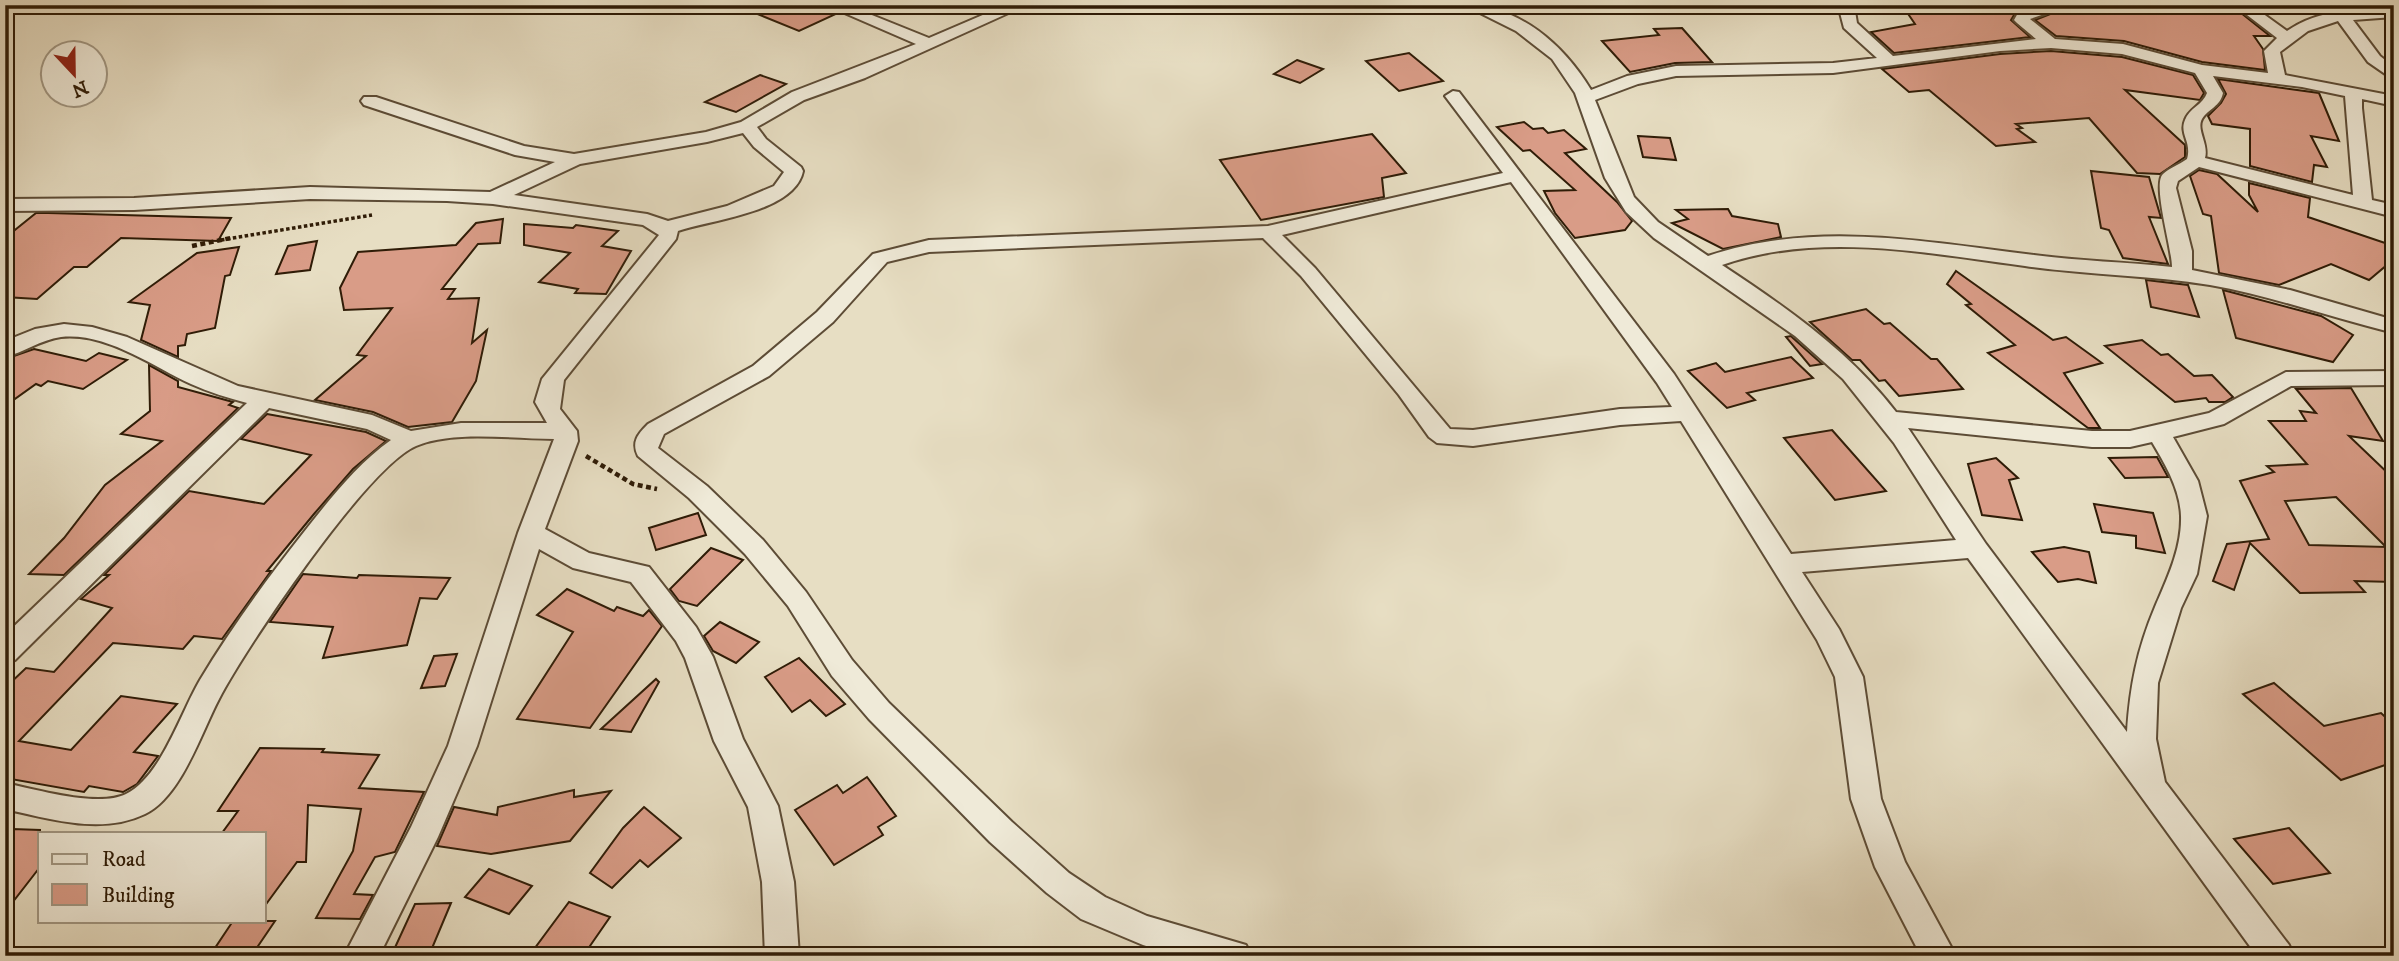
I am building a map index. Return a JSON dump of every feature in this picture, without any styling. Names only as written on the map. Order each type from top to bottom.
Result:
[{"type":"street","points":[[833,5],[930,44]]},
{"type":"street","points":[[493,198],[575,159],[707,137],[747,126],[798,96],[930,44],[1019,5]]},
{"type":"street","points":[[1471,5],[1535,33],[1566,62],[1586,98],[1615,182],[1630,205],[1651,227],[1774,310],[1852,375],[1889,419],[1975,548],[2277,956]]},
{"type":"street","points":[[1846,5],[1850,25],[1891,62]]},
{"type":"street","points":[[2051,43],[2030,28],[2022,20],[2023,16],[2064,5]]},
{"type":"street","points":[[2241,5],[2286,37]]},
{"type":"street","points":[[2278,79],[2272,51],[2302,25],[2341,14],[2394,12]]},
{"type":"street","points":[[2341,14],[2374,59],[2394,75]]},
{"type":"street","points":[[1586,98],[1633,80],[1676,71],[1786,70],[1891,62],[2000,46],[2051,43],[2123,49],[2201,70],[2278,79],[2394,101]]},
{"type":"street","points":[[2182,275],[2182,251],[2166,188],[2169,178],[2194,161],[2199,148],[2191,128],[2194,117],[2213,101],[2215,93],[2201,70]]},
{"type":"street","points":[[2354,94],[2353,108],[2363,202]]},
{"type":"street","points":[[1453,96],[1689,413],[1829,636],[1849,677],[1866,799],[1891,867],[1938,956]]},
{"type":"street","points":[[370,101],[530,152],[575,159]]},
{"type":"street","points":[[5,205],[134,204],[310,193],[493,198],[647,220],[667,228],[755,203],[772,196],[792,180],[794,171],[760,143],[747,126]]},
{"type":"street","points":[[522,182],[530,152]]},
{"type":"street","points":[[2194,161],[2394,211]]},
{"type":"street","points":[[1234,956],[1143,930],[1093,908],[1058,883],[879,711],[842,668],[778,574],[698,492],[650,456],[646,448],[647,439],[672,419],[761,371],[825,317],[880,258],[929,246],[1268,232],[1514,176]]},
{"type":"street","points":[[565,436],[547,411],[545,397],[553,379],[642,271],[669,235],[667,228]]},
{"type":"street","points":[[1268,232],[1316,281],[1407,390],[1437,432],[1445,437],[1473,438],[1620,417],[1689,413]]},
{"type":"street","points":[[1705,264],[1747,250],[1783,245],[1871,243],[2182,275],[2298,298],[2394,327]]},
{"type":"street","points":[[5,350],[38,332],[83,331],[120,343],[228,390],[372,423],[395,431],[408,440]]},
{"type":"street","points":[[1889,419],[2091,439],[2130,439],[2216,419],[2286,379],[2394,378]]},
{"type":"street","points":[[5,652],[264,400]]},
{"type":"street","points":[[2155,794],[2141,739],[2144,683],[2168,608],[2183,575],[2194,516],[2186,481],[2160,434]]},
{"type":"street","points":[[5,796],[100,811],[135,805],[152,793],[211,686],[283,583],[373,466],[392,449],[408,440],[431,435],[565,436]]},
{"type":"street","points":[[360,956],[443,796],[478,704],[531,533],[565,436]]},
{"type":"street","points":[[531,533],[582,561],[640,575],[686,634],[699,657],[729,741],[763,806],[778,883],[782,956]]},
{"type":"street","points":[[1786,564],[1975,548]]},
{"type":"path","points":[[192,246],[250,232],[299,229],[378,213]]},
{"type":"path","points":[[565,436],[633,484],[698,492]]},
{"type":"building","points":[[824,5],[838,13],[799,31],[738,6]]},
{"type":"building","points":[[1902,5],[2036,5],[2017,10],[2011,20],[2030,37],[1894,53],[1871,32],[1915,24]]},
{"type":"building","points":[[2073,5],[2231,5],[2270,36],[2254,36],[2263,49],[2265,70],[2202,62],[2124,41],[2056,36],[2035,20]]},
{"type":"building","points":[[1682,28],[1712,62],[1675,63],[1630,72],[1602,41],[1659,35],[1654,29]]},
{"type":"building","points":[[2051,51],[2122,57],[2193,75],[2204,93],[2200,100],[2125,90],[2185,145],[2185,157],[2160,174],[2137,173],[2089,118],[2016,124],[2022,128],[2017,129],[2035,142],[1996,146],[1929,90],[1909,92],[1882,69],[2000,54]]},
{"type":"building","points":[[1409,53],[1443,81],[1399,91],[1366,61]]},
{"type":"building","points":[[1297,60],[1323,69],[1300,83],[1274,74]]},
{"type":"building","points":[[760,75],[786,84],[736,112],[705,102]]},
{"type":"building","points":[[2218,79],[2319,93],[2339,141],[2311,136],[2327,167],[2314,165],[2312,182],[2250,166],[2250,129],[2212,124],[2208,116],[2226,94]]},
{"type":"building","points":[[1524,122],[1533,129],[1543,128],[1548,133],[1564,130],[1586,149],[1565,153],[1617,202],[1632,221],[1625,230],[1575,238],[1555,213],[1544,191],[1575,190],[1530,150],[1523,151],[1497,127]]},
{"type":"building","points":[[1372,134],[1406,173],[1382,178],[1384,197],[1261,220],[1220,160]]},
{"type":"building","points":[[1638,136],[1670,138],[1676,160],[1643,157]]},
{"type":"building","points":[[2199,170],[2217,174],[2258,212],[2249,195],[2249,183],[2310,198],[2308,217],[2394,246],[2394,259],[2369,280],[2331,264],[2279,285],[2219,273],[2211,216],[2203,214],[2190,176]]},
{"type":"building","points":[[2091,171],[2149,177],[2161,218],[2149,217],[2168,264],[2123,258],[2109,230],[2101,228]]},
{"type":"building","points":[[1728,209],[1732,216],[1778,224],[1781,237],[1723,249],[1672,223],[1688,219],[1676,210]]},
{"type":"building","points":[[36,213],[231,218],[218,241],[121,238],[87,267],[74,267],[37,299],[5,297],[5,238]]},
{"type":"building","points":[[503,219],[500,243],[478,244],[442,289],[455,289],[448,299],[479,298],[472,343],[487,330],[476,381],[452,422],[408,427],[373,412],[315,400],[366,356],[357,355],[392,308],[344,310],[340,288],[358,252],[456,245],[476,223]]},
{"type":"building","points":[[524,224],[573,228],[576,225],[618,231],[602,246],[631,251],[606,294],[575,293],[578,289],[539,282],[570,253],[524,245]]},
{"type":"building","points":[[317,241],[310,270],[276,274],[288,246]]},
{"type":"building","points":[[239,247],[230,275],[225,276],[215,328],[187,334],[185,345],[178,346],[178,357],[141,340],[150,305],[129,302],[197,253]]},
{"type":"building","points":[[1956,271],[2053,340],[2066,337],[2102,363],[2064,373],[2100,428],[2088,428],[1988,353],[2015,345],[1966,305],[1971,304],[1947,284]]},
{"type":"building","points":[[2146,280],[2188,285],[2199,317],[2151,307]]},
{"type":"building","points":[[2223,290],[2321,316],[2353,335],[2333,362],[2236,338]]},
{"type":"building","points":[[1866,309],[1884,324],[1890,323],[1931,359],[1937,359],[1963,389],[1899,396],[1885,380],[1879,381],[1860,360],[1852,360],[1810,322]]},
{"type":"building","points":[[1791,336],[1822,364],[1810,366],[1786,337]]},
{"type":"building","points":[[2142,340],[2161,355],[2168,354],[2194,376],[2212,375],[2233,397],[2225,402],[2209,402],[2206,398],[2175,402],[2105,346]]},
{"type":"building","points":[[34,349],[86,361],[99,353],[127,360],[83,389],[48,381],[41,386],[36,384],[5,406],[5,359]]},
{"type":"building","points":[[1791,357],[1813,378],[1747,393],[1755,400],[1727,408],[1688,371],[1716,363],[1725,372]]},
{"type":"building","points":[[149,365],[178,381],[178,387],[233,402],[229,405],[238,408],[64,575],[29,574],[64,538],[105,485],[162,441],[121,434],[150,411]]},
{"type":"building","points":[[2351,388],[2383,441],[2349,436],[2394,479],[2394,582],[2355,581],[2365,592],[2300,593],[2250,543],[2234,590],[2213,581],[2227,544],[2269,539],[2240,481],[2274,472],[2267,466],[2307,464],[2269,421],[2306,421],[2300,411],[2316,413],[2296,389]],"holes":[[[2336,497],[2386,547],[2309,545],[2285,501]]]},
{"type":"building","points":[[267,414],[366,432],[386,441],[353,469],[314,514],[267,571],[271,571],[222,639],[194,636],[183,649],[113,643],[19,741],[71,750],[121,696],[177,704],[134,752],[158,756],[137,784],[123,792],[89,786],[84,792],[5,778],[5,688],[26,668],[54,672],[112,608],[81,599],[109,575],[104,575],[189,491],[264,504],[311,455],[241,439]]},
{"type":"building","points":[[1832,430],[1886,491],[1835,500],[1784,438]]},
{"type":"building","points":[[2157,457],[2168,477],[2125,478],[2109,458]]},
{"type":"building","points":[[1996,458],[2018,478],[2009,480],[2022,520],[1982,515],[1968,464]]},
{"type":"building","points":[[2094,504],[2153,513],[2165,553],[2136,548],[2136,536],[2102,532]]},
{"type":"building","points":[[698,513],[706,535],[656,550],[649,528]]},
{"type":"building","points":[[2064,547],[2089,552],[2096,583],[2078,579],[2058,582],[2032,552]]},
{"type":"building","points":[[711,548],[743,560],[697,606],[679,601],[670,589]]},
{"type":"building","points":[[303,574],[357,578],[359,575],[450,578],[437,599],[420,598],[407,645],[323,658],[333,627],[270,622]]},
{"type":"building","points":[[567,589],[614,611],[617,607],[643,616],[649,610],[662,626],[590,728],[517,719],[573,632],[537,615]]},
{"type":"building","points":[[720,622],[759,642],[736,663],[713,651],[704,636]]},
{"type":"building","points":[[457,654],[445,686],[421,688],[434,656]]},
{"type":"building","points":[[799,658],[845,704],[826,716],[810,700],[792,712],[765,677]]},
{"type":"building","points":[[656,679],[659,682],[631,732],[601,729]]},
{"type":"building","points":[[2274,683],[2324,726],[2381,713],[2394,725],[2394,762],[2341,780],[2243,694]]},
{"type":"building","points":[[260,748],[324,749],[322,752],[379,755],[359,788],[424,792],[395,852],[375,857],[354,894],[373,895],[360,919],[316,918],[353,851],[361,809],[308,805],[306,862],[297,862],[266,904],[266,832],[223,832],[238,811],[218,811]]},
{"type":"building","points":[[867,777],[896,816],[878,827],[883,835],[834,865],[795,810],[837,785],[843,793]]},
{"type":"building","points":[[574,790],[574,797],[611,791],[570,841],[491,854],[437,846],[454,807],[497,815],[498,807]]},
{"type":"building","points":[[644,807],[681,838],[648,867],[640,860],[612,888],[590,873],[623,828]]},
{"type":"building","points":[[2289,828],[2330,873],[2273,884],[2234,839]]},
{"type":"building","points":[[12,829],[40,830],[38,870],[5,912],[5,837]]},
{"type":"building","points":[[489,869],[532,886],[509,914],[465,897]]},
{"type":"building","points":[[569,902],[610,917],[583,956],[529,956]]},
{"type":"building","points":[[451,903],[430,953],[392,954],[415,904]]},
{"type":"building","points":[[275,921],[254,952],[215,948],[232,922]]}]
